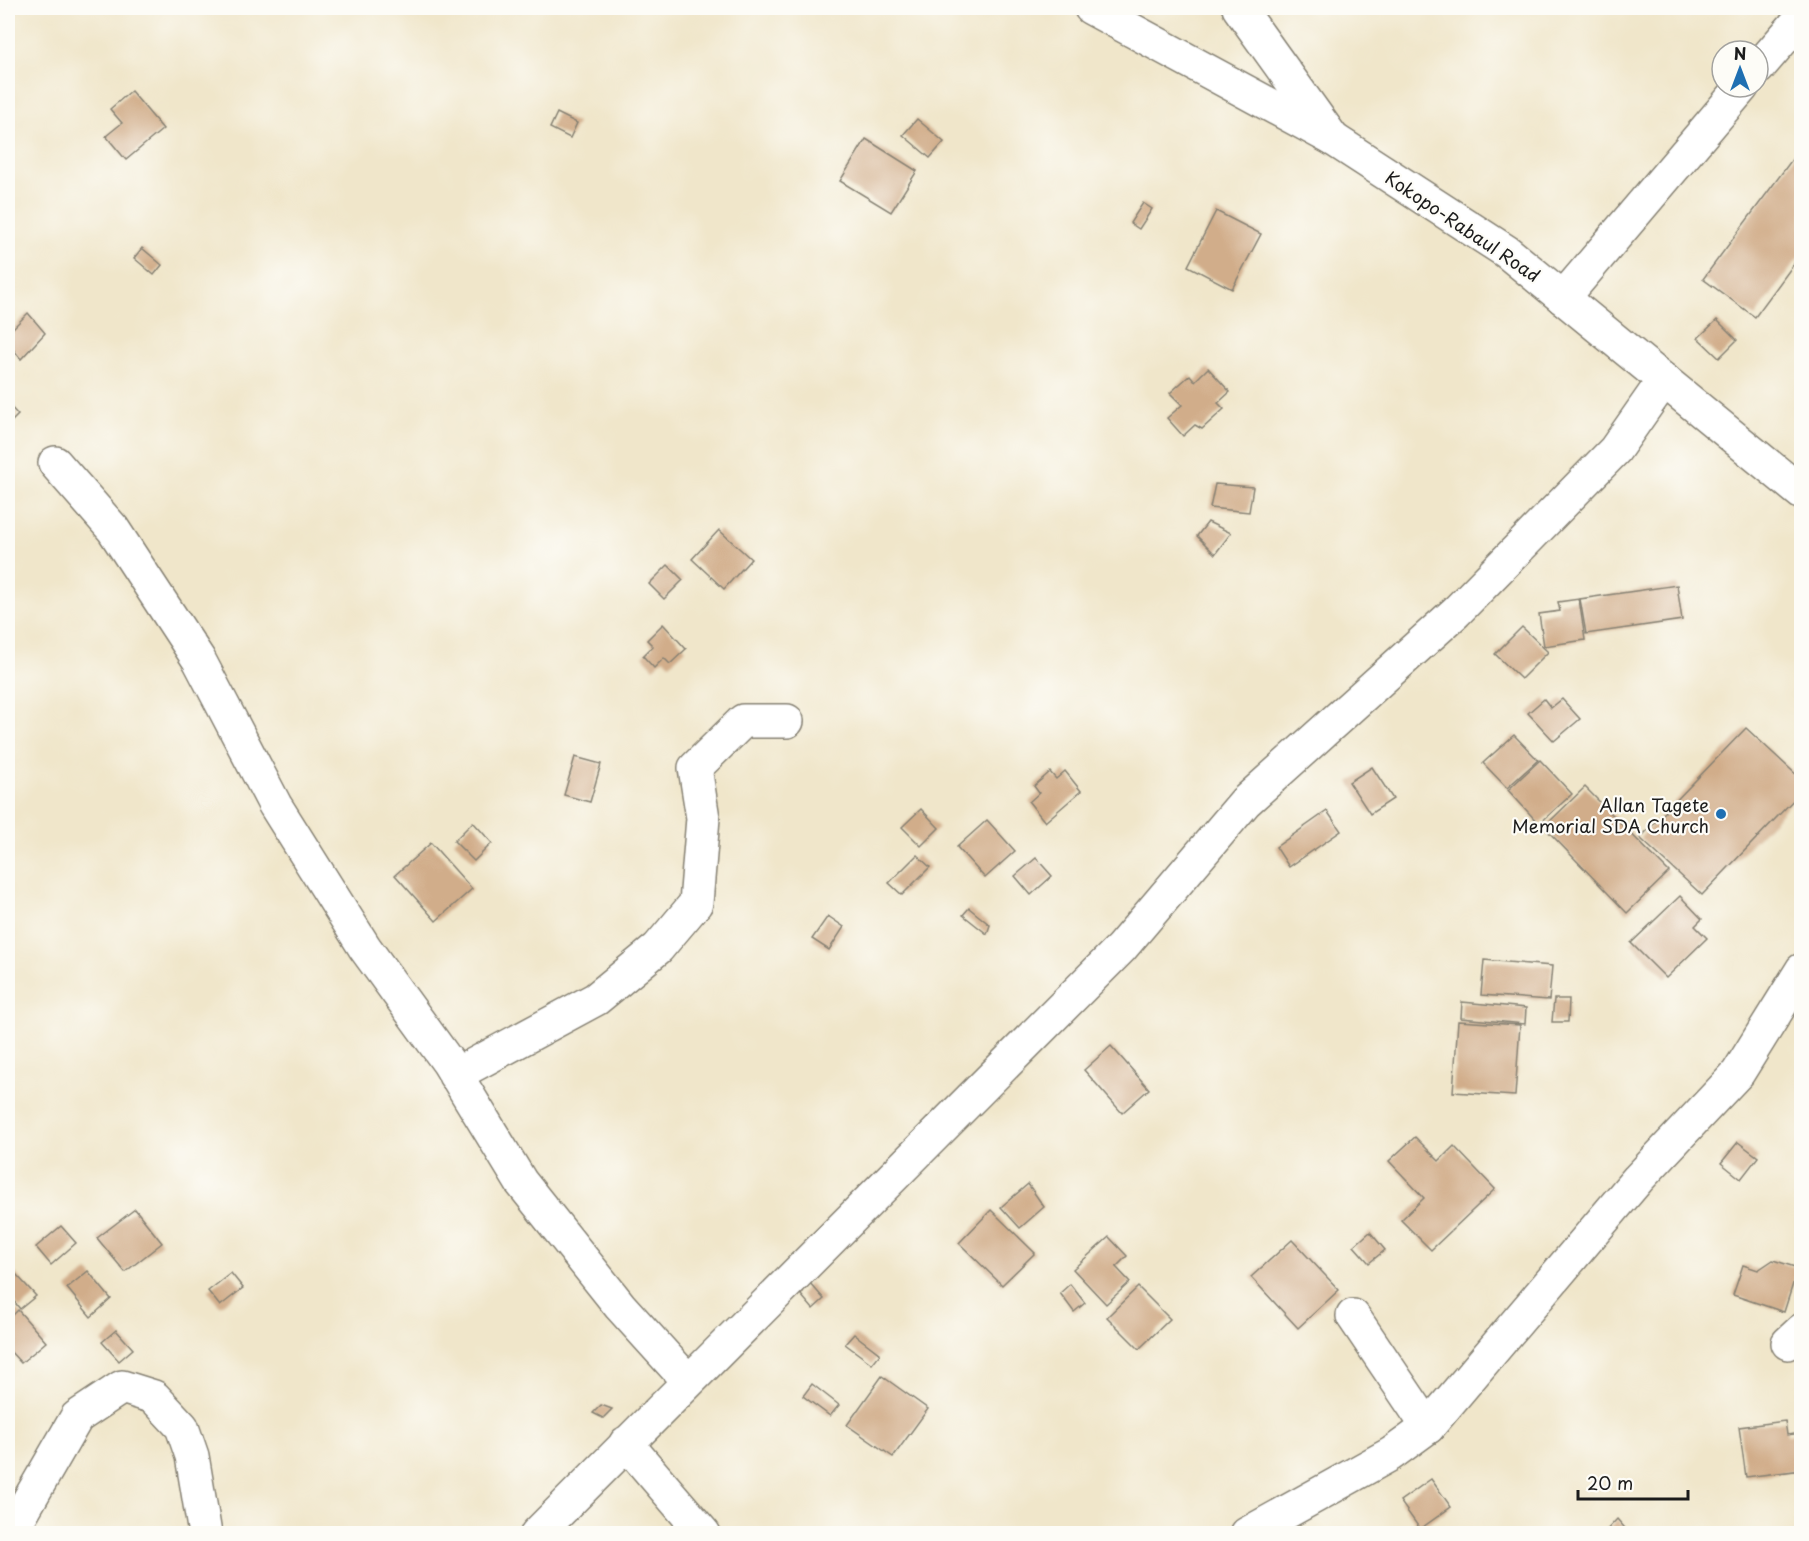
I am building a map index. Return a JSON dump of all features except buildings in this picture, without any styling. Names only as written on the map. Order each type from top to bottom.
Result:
[{"type":"street","name":"Kokopo-Rabaul Road","points":[[1091,8],[1333,139],[1507,252],[1802,493]]},
{"type":"street","points":[[1239,8],[1333,139]]},
{"type":"street","points":[[1770,56],[1799,25]]},
{"type":"street","points":[[1563,298],[1732,99]]},
{"type":"street","points":[[537,1533],[1121,948],[1245,802],[1456,612],[1615,450],[1664,380]]},
{"type":"street","points":[[55,463],[113,529],[199,660],[275,805],[364,948],[455,1075],[521,1182],[620,1306],[688,1380]]},
{"type":"street","points":[[455,1075],[596,999],[658,948],[696,903],[703,818],[695,768],[743,721],[787,721]]},
{"type":"street","points":[[1247,1533],[1391,1454],[1428,1427],[1638,1179],[1738,1073],[1802,970]]},
{"type":"street","points":[[1353,1316],[1428,1427]]},
{"type":"street","points":[[14,1533],[14,1528],[39,1480],[77,1417],[122,1387],[154,1397],[182,1427],[192,1456],[206,1533]]},
{"type":"street","points":[[626,1443],[704,1533]]},
{"type":"place","name":"Allan Tagete Memorial SDA Church","points":[[1721,814]]}]
